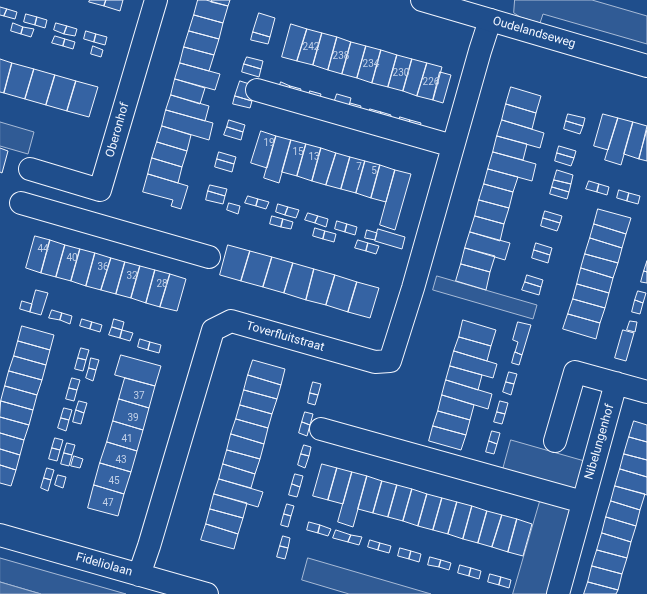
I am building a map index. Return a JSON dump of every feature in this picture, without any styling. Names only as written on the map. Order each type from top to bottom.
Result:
[{"type":"street","name":"Oberonhof","points":[[30,169],[100,190],[156,0]]},
{"type":"street","name":"Oudelandseweg","points":[[422,0],[647,66]]},
{"type":"street","name":"Toverfluitstraat","points":[[139,575],[154,531],[213,330],[231,321],[374,362],[390,361],[413,288],[490,20]]},
{"type":"street","points":[[257,90],[453,146]]},
{"type":"street","points":[[21,203],[210,257]]},
{"type":"street","points":[[555,442],[575,372],[647,392]]},
{"type":"street","name":"Nibelungenhof","points":[[558,594],[616,383]]},
{"type":"street","points":[[321,429],[583,502]]},
{"type":"street","name":"Fideliolaan","points":[[0,535],[207,594]]},
{"type":"shaded area","points":[[515,0],[592,0],[647,16],[647,44],[543,14],[540,23],[520,17],[514,13]]},
{"type":"shaded area","points":[[0,122],[34,132],[28,154],[0,146]]},
{"type":"shaded area","points":[[437,276],[537,305],[533,319],[433,290]]},
{"type":"shaded area","points":[[511,440],[588,462],[579,494],[502,473]]},
{"type":"shaded area","points":[[541,498],[575,507],[550,594],[513,594]]},
{"type":"shaded area","points":[[0,558],[126,594],[41,594],[0,582]]},
{"type":"shaded area","points":[[308,558],[431,594],[349,594],[302,580]]},
{"type":"shaded area","points":[[0,582],[41,594],[0,594]]},
{"type":"building","points":[[90,0],[106,0],[104,6],[89,2]]},
{"type":"building","points":[[106,0],[123,0],[120,11],[104,6]]},
{"type":"building","points":[[198,0],[206,0],[228,6],[223,23],[194,15]]},
{"type":"building","points":[[212,0],[230,0],[228,6],[211,2]]},
{"type":"building","points":[[0,7],[7,9],[4,16],[0,15]]},
{"type":"building","points":[[7,9],[17,12],[15,19],[4,16]]},
{"type":"building","points":[[259,13],[275,18],[270,37],[253,32]]},
{"type":"building","points":[[26,14],[37,17],[35,25],[24,22]]},
{"type":"building","points":[[194,15],[223,23],[219,39],[189,31]]},
{"type":"building","points":[[37,17],[47,20],[45,28],[35,25]]},
{"type":"building","points":[[13,23],[23,27],[21,34],[11,31]]},
{"type":"building","points":[[56,23],[67,26],[64,34],[54,30]]},
{"type":"building","points":[[291,24],[307,29],[297,61],[282,57]]},
{"type":"building","points":[[67,26],[77,29],[75,36],[64,34]]},
{"type":"building","points":[[23,27],[34,29],[31,37],[21,34]]},
{"type":"building","points":[[307,29],[322,33],[313,65],[297,61]]},
{"type":"building","points":[[86,31],[96,34],[94,42],[84,39]]},
{"type":"building","points":[[189,31],[219,39],[214,55],[184,47]]},
{"type":"building","points":[[253,32],[270,37],[268,44],[251,40]]},
{"type":"building","points":[[322,33],[337,37],[328,70],[313,65]]},
{"type":"building","points":[[96,34],[107,37],[105,45],[94,42]]},
{"type":"building","points":[[55,36],[65,39],[63,46],[52,43]]},
{"type":"building","points":[[337,37],[351,42],[342,74],[328,70]]},
{"type":"building","points":[[65,39],[75,42],[73,49],[63,46]]},
{"type":"building","points":[[351,42],[366,46],[357,78],[342,74]]},
{"type":"building","points":[[93,46],[103,50],[101,57],[91,54]]},
{"type":"building","points":[[366,46],[381,50],[372,83],[357,78]]},
{"type":"building","points":[[184,47],[214,55],[209,71],[180,63]]},
{"type":"building","points":[[381,50],[397,55],[388,87],[372,83]]},
{"type":"building","points":[[397,55],[412,59],[403,91],[388,87]]},
{"type":"building","points":[[247,57],[263,61],[261,69],[244,64]]},
{"type":"building","points":[[0,59],[12,63],[4,93],[0,92]]},
{"type":"building","points":[[412,59],[427,63],[417,96],[403,91]]},
{"type":"building","points":[[12,63],[34,69],[25,99],[4,93]]},
{"type":"building","points":[[180,63],[220,74],[215,90],[175,79]]},
{"type":"building","points":[[427,63],[442,67],[433,100],[417,96]]},
{"type":"building","points":[[244,64],[261,69],[259,77],[242,72]]},
{"type":"building","points":[[34,69],[55,75],[46,105],[25,99]]},
{"type":"building","points":[[440,72],[451,75],[443,103],[433,100]]},
{"type":"building","points":[[55,75],[76,81],[67,111],[46,105]]},
{"type":"building","points":[[175,79],[205,88],[200,104],[171,95]]},
{"type":"building","points":[[76,81],[98,87],[89,117],[67,111]]},
{"type":"building","points":[[240,81],[256,86],[252,101],[235,96]]},
{"type":"building","points":[[281,82],[290,86],[288,93],[278,90]]},
{"type":"building","points":[[290,86],[301,89],[299,96],[288,93]]},
{"type":"building","points":[[511,87],[541,96],[536,113],[506,104]]},
{"type":"building","points":[[310,91],[321,94],[319,102],[308,99]]},
{"type":"building","points":[[337,94],[351,98],[348,110],[333,106]]},
{"type":"building","points":[[171,95],[209,106],[205,121],[166,110]]},
{"type":"building","points":[[235,96],[252,101],[250,108],[233,104]]},
{"type":"building","points":[[350,103],[361,106],[359,114],[348,110]]},
{"type":"building","points":[[506,104],[536,113],[532,129],[502,120]]},
{"type":"building","points":[[370,109],[381,112],[379,119],[368,116]]},
{"type":"building","points":[[166,110],[213,123],[209,140],[162,126]]},
{"type":"building","points":[[381,112],[391,115],[389,123],[379,119]]},
{"type":"building","points":[[568,114],[585,118],[583,126],[566,121]]},
{"type":"building","points":[[603,114],[618,118],[608,150],[594,146]]},
{"type":"building","points":[[400,117],[410,120],[408,128],[398,125]]},
{"type":"building","points":[[618,118],[633,122],[621,165],[605,160]]},
{"type":"building","points":[[229,120],[245,125],[243,132],[227,127]]},
{"type":"building","points":[[410,120],[421,123],[419,131],[408,128]]},
{"type":"building","points":[[502,120],[544,133],[540,148],[497,136]]},
{"type":"building","points":[[566,121],[583,126],[580,134],[564,129]]},
{"type":"building","points":[[633,122],[647,126],[639,159],[624,154]]},
{"type":"building","points":[[162,126],[191,135],[187,151],[157,142]]},
{"type":"building","points":[[227,127],[243,132],[241,140],[224,135]]},
{"type":"building","points":[[647,130],[647,161],[639,159]]},
{"type":"building","points":[[261,131],[276,136],[267,168],[251,163]]},
{"type":"building","points":[[276,136],[291,140],[279,183],[264,178]]},
{"type":"building","points":[[497,136],[527,144],[523,160],[493,152]]},
{"type":"building","points":[[291,140],[306,144],[297,176],[282,172]]},
{"type":"building","points":[[157,142],[187,151],[182,167],[152,158]]},
{"type":"building","points":[[306,144],[321,148],[312,181],[297,176]]},
{"type":"building","points":[[559,146],[576,151],[574,158],[557,153]]},
{"type":"building","points":[[0,148],[8,151],[2,173],[0,172]]},
{"type":"building","points":[[321,148],[336,153],[326,185],[312,181]]},
{"type":"building","points":[[219,152],[236,157],[234,164],[217,159]]},
{"type":"building","points":[[493,152],[536,164],[532,181],[488,169]]},
{"type":"building","points":[[336,153],[350,157],[341,189],[326,185]]},
{"type":"building","points":[[557,153],[574,158],[571,166],[555,161]]},
{"type":"building","points":[[350,157],[365,161],[356,193],[341,189]]},
{"type":"building","points":[[152,158],[182,167],[178,183],[148,174]]},
{"type":"building","points":[[217,159],[234,164],[232,172],[215,167]]},
{"type":"building","points":[[365,161],[380,165],[371,198],[356,193]]},
{"type":"building","points":[[380,165],[395,170],[386,202],[371,198]]},
{"type":"building","points":[[488,169],[518,177],[513,192],[484,184]]},
{"type":"building","points":[[395,170],[411,174],[395,230],[380,225]]},
{"type":"building","points":[[557,170],[573,175],[571,184],[554,180]]},
{"type":"building","points":[[148,174],[188,186],[181,209],[171,206],[173,200],[143,192]]},
{"type":"building","points":[[554,180],[571,184],[569,192],[552,187]]},
{"type":"building","points":[[589,181],[599,184],[597,192],[586,189]]},
{"type":"building","points":[[484,184],[513,192],[509,208],[479,200]]},
{"type":"building","points":[[599,184],[609,187],[607,195],[597,192]]},
{"type":"building","points":[[210,185],[227,189],[225,196],[208,191]]},
{"type":"building","points":[[552,187],[569,192],[567,199],[550,194]]},
{"type":"building","points":[[619,190],[629,193],[627,201],[617,198]]},
{"type":"building","points":[[208,191],[225,196],[223,204],[206,200]]},
{"type":"building","points":[[629,193],[640,196],[638,204],[627,201]]},
{"type":"building","points":[[248,196],[258,199],[256,206],[245,203]]},
{"type":"building","points":[[258,199],[269,202],[266,209],[256,206]]},
{"type":"building","points":[[479,200],[509,208],[504,224],[475,216]]},
{"type":"building","points":[[229,203],[240,206],[238,214],[227,210]]},
{"type":"building","points":[[278,204],[288,207],[285,215],[276,212]]},
{"type":"building","points":[[288,207],[299,210],[296,218],[285,215]]},
{"type":"building","points":[[598,209],[631,218],[626,234],[594,224]]},
{"type":"building","points":[[545,211],[562,216],[560,223],[543,218]]},
{"type":"building","points":[[308,213],[318,216],[315,223],[305,220]]},
{"type":"building","points":[[272,216],[283,219],[281,227],[270,224]]},
{"type":"building","points":[[318,216],[328,219],[326,227],[315,223]]},
{"type":"building","points":[[475,216],[504,224],[500,241],[470,232]]},
{"type":"building","points":[[543,218],[560,223],[557,231],[541,226]]},
{"type":"building","points":[[283,219],[293,222],[291,229],[281,227]]},
{"type":"building","points":[[337,221],[347,224],[345,232],[335,229]]},
{"type":"building","points":[[347,224],[357,227],[355,235],[345,232]]},
{"type":"building","points":[[594,224],[626,234],[622,248],[590,238]]},
{"type":"building","points":[[315,228],[325,231],[323,239],[313,236]]},
{"type":"building","points":[[378,229],[405,237],[402,249],[375,241]]},
{"type":"building","points":[[367,230],[377,233],[375,240],[365,238]]},
{"type":"building","points":[[325,231],[336,234],[334,242],[323,239]]},
{"type":"building","points":[[470,232],[510,243],[505,260],[465,248]]},
{"type":"building","points":[[35,236],[50,240],[41,273],[26,268]]},
{"type":"building","points":[[590,238],[622,248],[618,263],[585,254]]},
{"type":"building","points":[[50,240],[65,245],[56,277],[41,273]]},
{"type":"building","points":[[358,240],[368,243],[366,251],[355,248]]},
{"type":"building","points":[[368,243],[379,246],[376,254],[366,251]]},
{"type":"building","points":[[536,243],[552,248],[550,255],[534,250]]},
{"type":"building","points":[[65,245],[80,249],[71,281],[56,277]]},
{"type":"building","points":[[228,245],[250,251],[241,281],[220,275]]},
{"type":"building","points":[[465,248],[495,256],[490,272],[461,264]]},
{"type":"building","points":[[80,249],[95,253],[86,286],[71,281]]},
{"type":"building","points":[[534,250],[550,255],[548,263],[532,258]]},
{"type":"building","points":[[250,251],[272,257],[263,287],[241,281]]},
{"type":"building","points":[[95,253],[111,258],[101,290],[86,286]]},
{"type":"building","points":[[585,254],[618,263],[613,278],[581,268]]},
{"type":"building","points":[[272,257],[293,263],[284,293],[263,287]]},
{"type":"building","points":[[111,258],[125,262],[116,294],[101,290]]},
{"type":"building","points":[[647,261],[647,272],[644,271]]},
{"type":"building","points":[[125,262],[140,266],[131,298],[116,294]]},
{"type":"building","points":[[293,263],[314,269],[306,300],[284,293]]},
{"type":"building","points":[[461,264],[490,272],[486,290],[456,281]]},
{"type":"building","points":[[140,266],[155,270],[146,303],[131,298]]},
{"type":"building","points":[[581,268],[613,278],[609,293],[577,284]]},
{"type":"building","points":[[314,269],[335,275],[326,305],[306,300]]},
{"type":"building","points":[[155,270],[170,274],[160,307],[146,303]]},
{"type":"building","points":[[644,271],[647,272],[647,283],[641,282]]},
{"type":"building","points":[[170,274],[186,279],[177,311],[160,307]]},
{"type":"building","points":[[335,275],[357,282],[348,312],[326,305]]},
{"type":"building","points":[[527,275],[543,280],[541,287],[525,282]]},
{"type":"building","points":[[357,282],[379,288],[370,318],[348,312]]},
{"type":"building","points":[[525,282],[541,287],[539,295],[522,290]]},
{"type":"building","points":[[577,284],[609,293],[605,308],[573,299]]},
{"type":"building","points":[[36,290],[48,293],[41,315],[30,312]]},
{"type":"building","points":[[638,291],[646,293],[643,303],[635,300]]},
{"type":"building","points":[[573,299],[605,308],[600,323],[568,314]]},
{"type":"building","points":[[635,300],[643,303],[640,314],[632,312]]},
{"type":"building","points":[[22,301],[32,304],[30,312],[20,309]]},
{"type":"building","points":[[52,310],[62,313],[60,320],[49,318]]},
{"type":"building","points":[[62,313],[72,316],[70,324],[60,320]]},
{"type":"building","points":[[568,314],[600,323],[596,339],[563,329]]},
{"type":"building","points":[[82,319],[92,322],[90,329],[80,326]]},
{"type":"building","points":[[114,319],[124,322],[122,330],[112,327]]},
{"type":"building","points":[[463,320],[496,330],[491,346],[459,337]]},
{"type":"building","points":[[630,321],[637,322],[635,332],[627,330]]},
{"type":"building","points":[[92,322],[102,325],[100,332],[90,329]]},
{"type":"building","points":[[518,322],[531,325],[522,355],[515,352],[518,342],[513,340]]},
{"type":"building","points":[[22,326],[54,335],[50,350],[18,341]]},
{"type":"building","points":[[112,327],[122,330],[120,338],[109,335]]},
{"type":"building","points":[[122,330],[133,333],[130,341],[120,338]]},
{"type":"building","points":[[623,330],[634,333],[626,361],[615,358]]},
{"type":"building","points":[[459,337],[491,346],[487,361],[454,351]]},
{"type":"building","points":[[140,339],[150,342],[148,350],[138,347]]},
{"type":"building","points":[[18,341],[50,350],[46,365],[14,356]]},
{"type":"building","points":[[150,342],[161,345],[159,353],[148,350]]},
{"type":"building","points":[[81,348],[89,350],[86,360],[78,358]]},
{"type":"building","points":[[454,351],[497,364],[493,378],[450,366]]},
{"type":"building","points":[[515,352],[522,355],[519,365],[512,363]]},
{"type":"building","points":[[121,355],[161,366],[155,386],[115,375]]},
{"type":"building","points":[[14,356],[46,365],[42,380],[9,371]]},
{"type":"building","points":[[78,358],[86,360],[83,371],[75,369]]},
{"type":"building","points":[[91,358],[99,360],[96,370],[89,368]]},
{"type":"building","points":[[253,360],[285,369],[281,385],[248,375]]},
{"type":"building","points":[[450,366],[482,375],[478,390],[446,380]]},
{"type":"building","points":[[89,368],[96,370],[93,381],[86,378]]},
{"type":"building","points":[[9,371],[42,380],[37,395],[5,386]]},
{"type":"building","points":[[509,372],[517,374],[514,384],[506,382]]},
{"type":"building","points":[[248,375],[281,385],[277,399],[244,390]]},
{"type":"building","points":[[72,378],[80,380],[77,390],[69,388]]},
{"type":"building","points":[[125,378],[155,386],[149,408],[119,399]]},
{"type":"building","points":[[446,380],[492,394],[488,409],[442,395]]},
{"type":"building","points":[[313,382],[321,384],[318,395],[310,393]]},
{"type":"building","points":[[506,382],[514,384],[511,395],[503,392]]},
{"type":"building","points":[[5,386],[37,395],[33,410],[1,401]]},
{"type":"building","points":[[69,388],[77,390],[74,401],[66,399]]},
{"type":"building","points":[[244,390],[277,399],[272,414],[240,405]]},
{"type":"building","points":[[310,393],[318,395],[315,405],[308,403]]},
{"type":"building","points":[[442,395],[474,405],[470,420],[438,411]]},
{"type":"building","points":[[119,399],[149,408],[143,430],[113,421]]},
{"type":"building","points":[[1,401],[33,410],[29,425],[0,417]]},
{"type":"building","points":[[79,401],[87,403],[84,413],[76,410]]},
{"type":"building","points":[[500,401],[508,403],[505,414],[497,412]]},
{"type":"building","points":[[240,405],[272,414],[268,428],[236,419]]},
{"type":"building","points":[[64,408],[72,410],[69,420],[61,418]]},
{"type":"building","points":[[76,410],[84,413],[81,424],[73,422]]},
{"type":"building","points":[[438,411],[470,420],[466,435],[433,426]]},
{"type":"building","points":[[305,412],[313,414],[310,425],[302,422]]},
{"type":"building","points":[[497,412],[505,414],[502,424],[494,422]]},
{"type":"building","points":[[0,417],[29,425],[24,440],[0,433]]},
{"type":"building","points":[[61,418],[69,420],[66,431],[58,428]]},
{"type":"building","points":[[236,419],[268,428],[264,444],[231,434]]},
{"type":"building","points":[[113,421],[143,430],[137,451],[107,442]]},
{"type":"building","points":[[634,421],[647,425],[647,442],[629,437]]},
{"type":"building","points":[[302,422],[310,425],[307,436],[299,433]]},
{"type":"building","points":[[433,426],[466,435],[461,450],[429,441]]},
{"type":"building","points":[[492,431],[500,433],[497,444],[489,441]]},
{"type":"building","points":[[0,433],[24,440],[20,455],[0,449]]},
{"type":"building","points":[[231,434],[264,444],[260,459],[227,450]]},
{"type":"building","points":[[629,437],[647,442],[647,460],[624,454]]},
{"type":"building","points":[[55,438],[63,440],[60,450],[52,448]]},
{"type":"building","points":[[489,441],[497,444],[494,454],[486,452]]},
{"type":"building","points":[[107,442],[137,451],[131,472],[100,463]]},
{"type":"building","points":[[67,443],[75,445],[72,455],[64,453]]},
{"type":"building","points":[[304,445],[311,447],[309,456],[301,454]]},
{"type":"building","points":[[52,448],[60,450],[57,461],[49,459]]},
{"type":"building","points":[[0,449],[20,455],[16,470],[0,465]]},
{"type":"building","points":[[227,450],[260,459],[255,474],[223,464]]},
{"type":"building","points":[[64,453],[72,455],[69,466],[61,464]]},
{"type":"building","points":[[301,454],[309,456],[305,468],[298,465]]},
{"type":"building","points":[[624,454],[647,460],[647,477],[620,469]]},
{"type":"building","points":[[74,456],[83,459],[80,468],[71,466]]},
{"type":"building","points":[[100,463],[131,472],[124,494],[94,485]]},
{"type":"building","points":[[223,464],[255,474],[251,488],[219,479]]},
{"type":"building","points":[[322,464],[337,468],[328,500],[313,496]]},
{"type":"building","points":[[0,465],[16,470],[11,486],[0,483]]},
{"type":"building","points":[[47,468],[54,470],[51,480],[44,478]]},
{"type":"building","points":[[337,468],[352,472],[343,504],[328,500]]},
{"type":"building","points":[[620,469],[647,477],[647,495],[615,486]]},
{"type":"building","points":[[352,472],[367,476],[353,527],[338,522]]},
{"type":"building","points":[[295,474],[303,476],[300,487],[292,484]]},
{"type":"building","points":[[58,475],[66,477],[63,488],[55,485]]},
{"type":"building","points":[[367,476],[382,481],[373,513],[358,509]]},
{"type":"building","points":[[44,478],[51,480],[48,491],[41,488]]},
{"type":"building","points":[[219,479],[263,492],[258,507],[214,494]]},
{"type":"building","points":[[382,481],[397,485],[388,517],[373,513]]},
{"type":"building","points":[[292,484],[300,487],[297,497],[289,495]]},
{"type":"building","points":[[94,485],[124,494],[118,516],[88,508]]},
{"type":"building","points":[[397,485],[412,489],[403,521],[388,517]]},
{"type":"building","points":[[615,486],[645,494],[640,510],[611,501]]},
{"type":"building","points":[[412,489],[427,494],[418,526],[403,521]]},
{"type":"building","points":[[214,494],[247,503],[243,518],[210,509]]},
{"type":"building","points":[[427,494],[442,498],[433,530],[418,526]]},
{"type":"building","points":[[442,498],[457,502],[448,534],[433,530]]},
{"type":"building","points":[[611,501],[640,510],[636,526],[606,517]]},
{"type":"building","points":[[457,502],[472,506],[463,539],[448,534]]},
{"type":"building","points":[[287,504],[294,506],[291,516],[284,514]]},
{"type":"building","points":[[472,506],[487,511],[478,543],[463,539]]},
{"type":"building","points":[[210,509],[243,518],[238,534],[206,524]]},
{"type":"building","points":[[487,511],[502,515],[492,547],[478,543]]},
{"type":"building","points":[[284,514],[291,516],[288,527],[281,525]]},
{"type":"building","points":[[502,515],[517,519],[508,552],[492,547]]},
{"type":"building","points":[[606,517],[636,526],[631,542],[602,533]]},
{"type":"building","points":[[517,519],[532,524],[523,556],[508,552]]},
{"type":"building","points":[[309,522],[320,525],[318,533],[307,530]]},
{"type":"building","points":[[206,524],[238,534],[234,549],[201,540]]},
{"type":"building","points":[[320,525],[331,529],[328,536],[318,533]]},
{"type":"building","points":[[336,530],[351,535],[348,542],[333,538]]},
{"type":"building","points":[[602,533],[631,542],[627,558],[597,550]]},
{"type":"building","points":[[351,535],[362,537],[359,545],[348,542]]},
{"type":"building","points":[[283,536],[290,538],[288,548],[280,546]]},
{"type":"building","points":[[370,540],[380,543],[378,550],[368,547]]},
{"type":"building","points":[[380,543],[391,546],[389,553],[378,550]]},
{"type":"building","points":[[280,546],[288,548],[285,559],[277,557]]},
{"type":"building","points":[[400,548],[411,551],[409,559],[398,556]]},
{"type":"building","points":[[597,550],[627,558],[622,574],[592,566]]},
{"type":"building","points":[[411,551],[421,554],[419,562],[409,559]]},
{"type":"building","points":[[430,557],[441,560],[439,567],[428,565]]},
{"type":"building","points":[[441,560],[451,563],[449,570],[439,567]]},
{"type":"building","points":[[460,565],[471,568],[469,576],[458,573]]},
{"type":"building","points":[[592,566],[622,574],[618,590],[588,582]]},
{"type":"building","points":[[471,568],[481,571],[479,579],[469,576]]},
{"type":"building","points":[[490,574],[501,577],[499,585],[488,582]]},
{"type":"building","points":[[501,577],[511,580],[509,588],[499,585]]},
{"type":"building","points":[[588,582],[618,590],[616,594],[584,594]]}]
